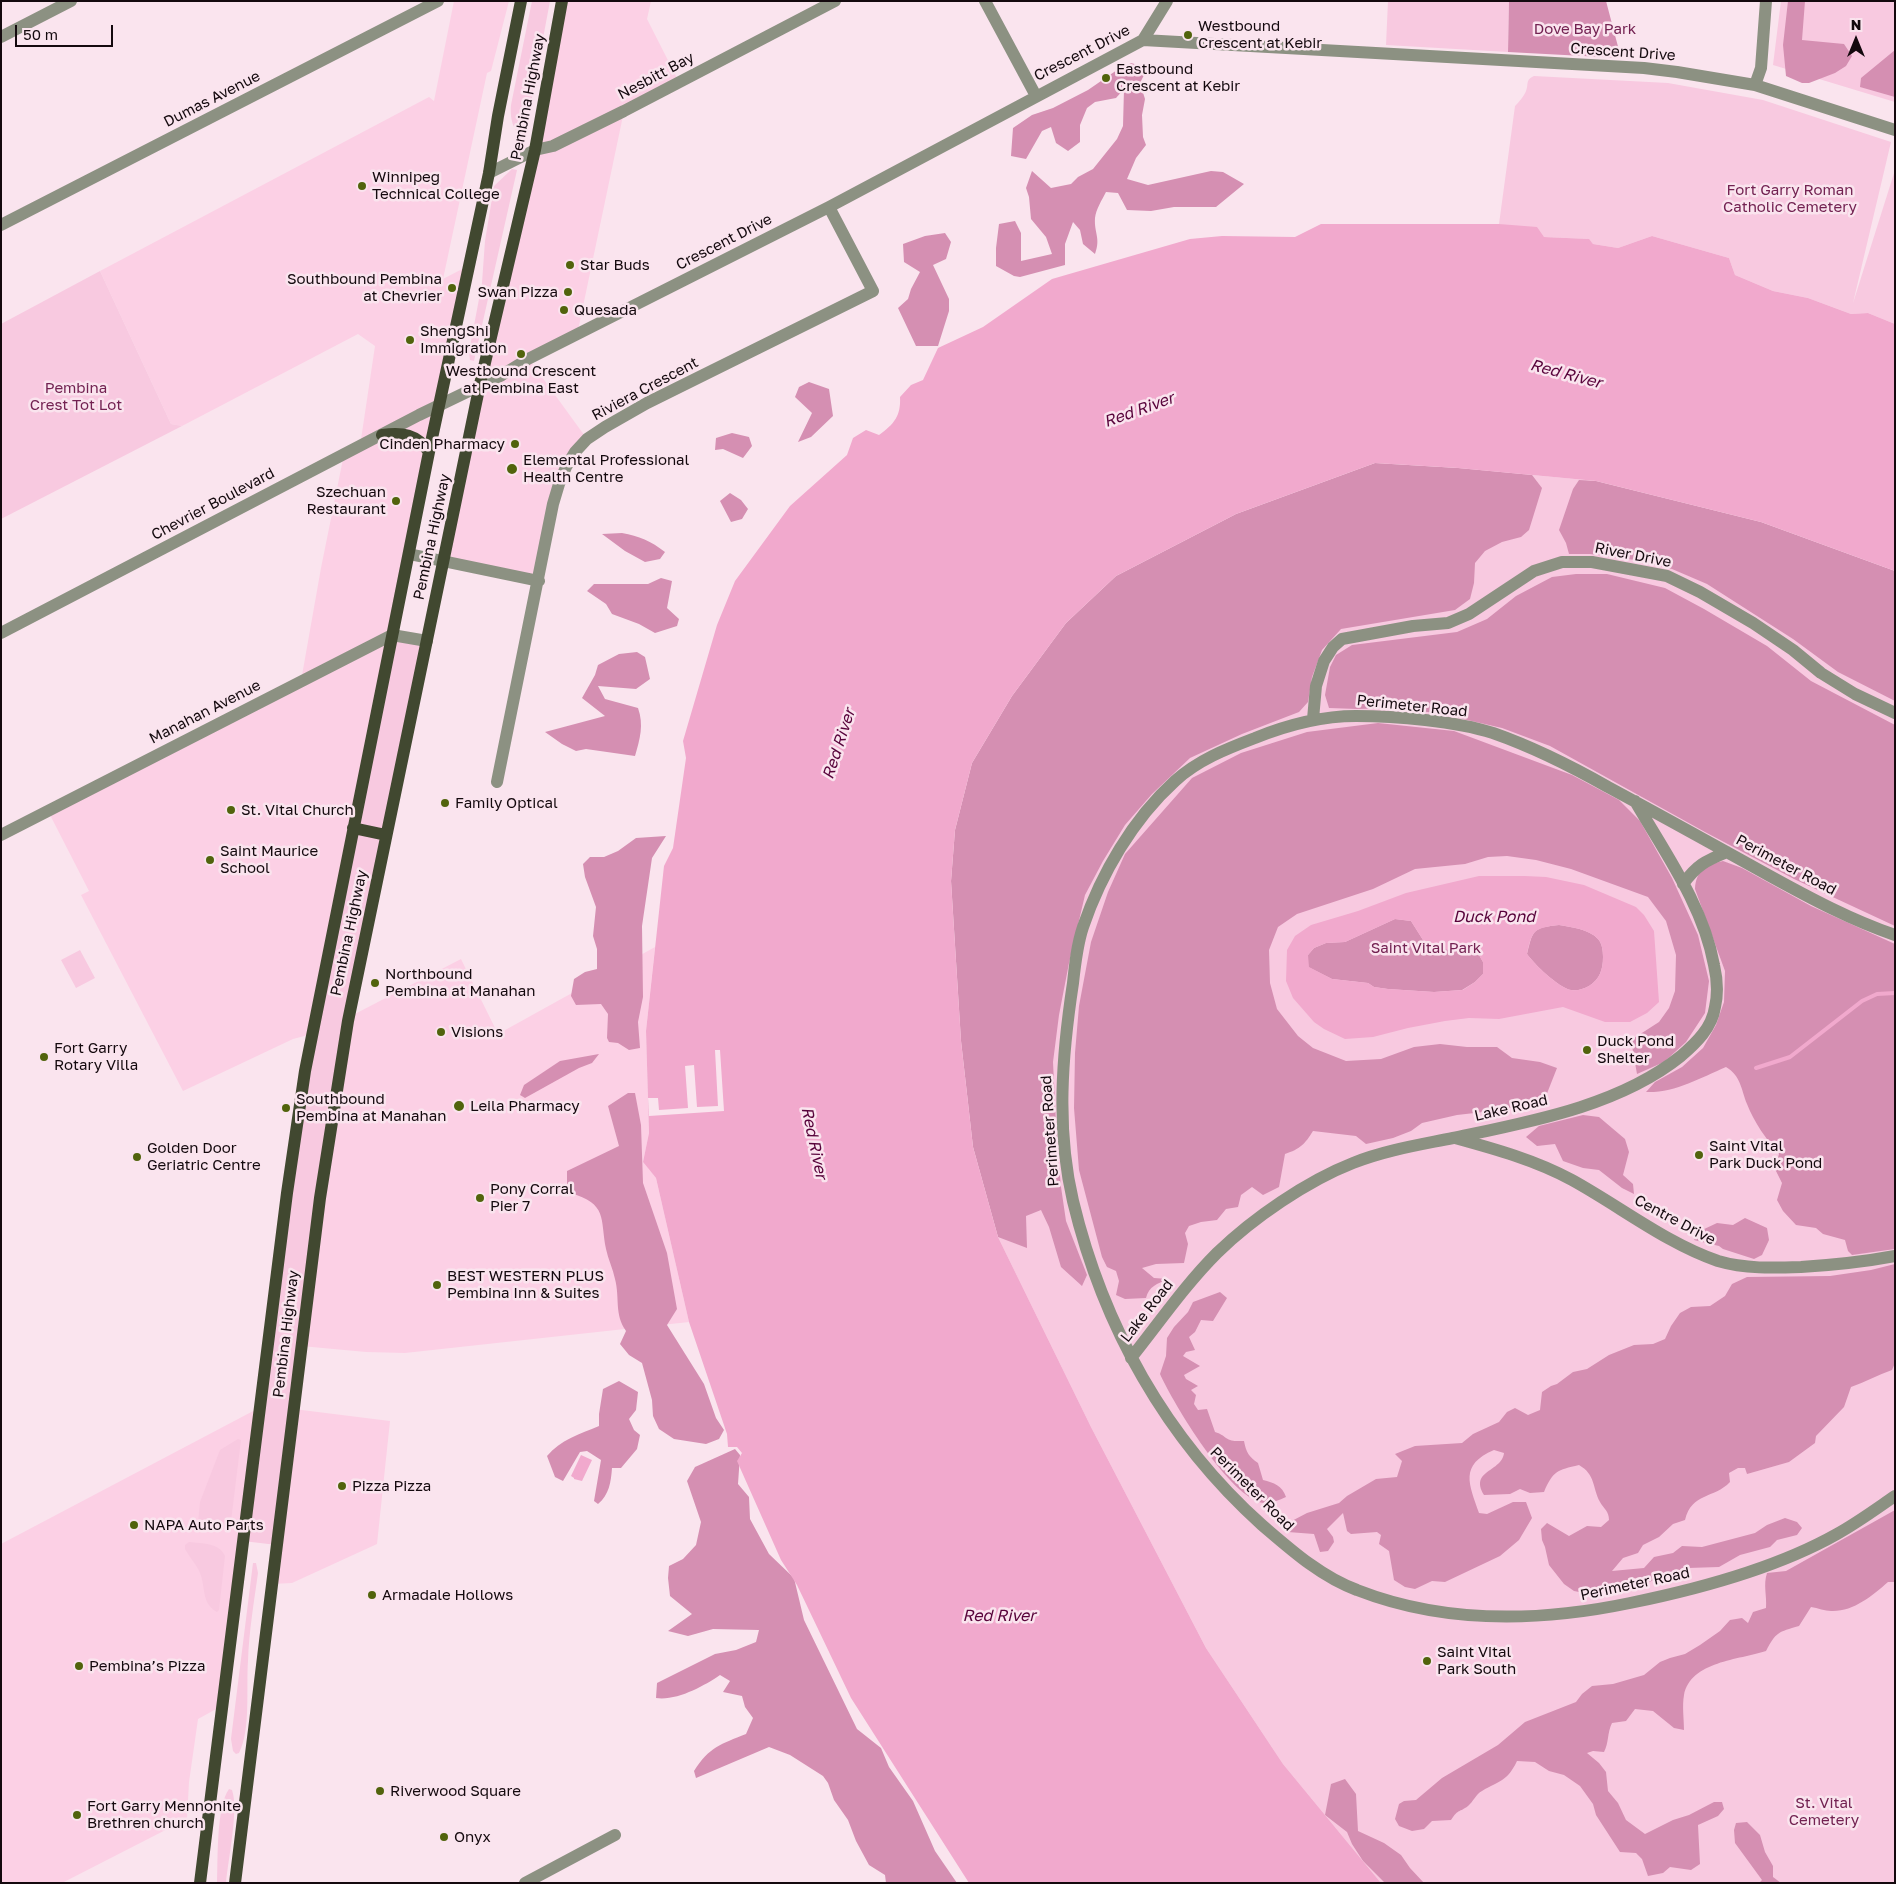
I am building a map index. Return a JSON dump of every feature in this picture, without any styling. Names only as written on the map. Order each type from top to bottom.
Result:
[{"type":"main road","name":"Pembina Highway","points":[[200,1883],[292,1156],[310,1044],[429,452],[489,173],[498,116],[521,1]]},
{"type":"main road","name":"Pembina Highway","points":[[235,1883],[320,1198],[348,1021],[480,384],[534,150],[562,1]]},
{"type":"main road","points":[[382,435],[394,433],[410,435],[423,443],[429,452]]},
{"type":"main road","points":[[353,828],[386,835]]},
{"type":"street","points":[[1,37],[71,1]]},
{"type":"street","name":"Dumas Avenue","points":[[1,225],[438,1]]},
{"type":"street","name":"Nesbitt Bay","points":[[489,173],[534,150],[553,146],[835,1]]},
{"type":"street","points":[[984,1],[1036,96]]},
{"type":"street","points":[[1143,40],[1166,1]]},
{"type":"street","points":[[1755,86],[1761,68],[1766,1]]},
{"type":"street","name":"Crescent Drive","points":[[440,404],[829,206],[1143,40],[1644,68],[1755,86],[1895,130]]},
{"type":"street","name":"Riviera Crescent","points":[[497,782],[559,484],[566,467],[587,439],[647,403],[873,291],[829,206]]},
{"type":"street","name":"Chevrier Boulevard","points":[[1,633],[440,404]]},
{"type":"street","points":[[409,554],[539,581]]},
{"type":"street","name":"River Drive","points":[[1313,719],[1316,686],[1324,661],[1333,647],[1342,639],[1413,626],[1448,623],[1469,614],[1534,571],[1562,562],[1592,562],[1667,576],[1700,592],[1753,623],[1793,650],[1824,676],[1855,694],[1895,713]]},
{"type":"street","points":[[392,635],[427,641]]},
{"type":"street","name":"Manahan Avenue","points":[[1,836],[392,635]]},
{"type":"street","name":"Perimeter Road","points":[[1895,935],[1870,927],[1809,897],[1571,766],[1487,731],[1456,724],[1390,717],[1352,716],[1313,719],[1269,732],[1213,754],[1175,780],[1142,817],[1106,871],[1080,934],[1065,1032],[1062,1069],[1065,1151],[1072,1195],[1087,1252],[1109,1313],[1131,1358],[1188,1447],[1211,1475],[1244,1508],[1290,1549],[1352,1589],[1398,1603],[1494,1618],[1544,1617],[1600,1609],[1671,1595],[1739,1575],[1789,1556],[1836,1535],[1895,1496]]},
{"type":"street","name":"Lake Road","points":[[1131,1358],[1187,1287],[1217,1254],[1254,1220],[1303,1188],[1352,1163],[1401,1148],[1454,1138],[1556,1114],[1628,1089],[1666,1067],[1696,1043],[1708,1027],[1715,1008],[1715,966],[1704,928],[1683,884],[1635,801]]},
{"type":"street","points":[[1683,884],[1694,869],[1710,858],[1727,852]]},
{"type":"street","name":"Centre Drive","points":[[1454,1138],[1528,1159],[1572,1180],[1675,1242],[1718,1260],[1743,1266],[1771,1268],[1867,1262],[1895,1256]]},
{"type":"street","points":[[525,1883],[615,1835]]},
{"type":"shaded area","points":[[454,1],[509,1],[491,71],[487,73],[443,279],[468,266],[312,1034],[293,1039],[183,1091],[81,895],[89,891],[48,811],[301,681],[344,454],[360,446],[375,346],[358,334],[182,426],[171,424],[100,271],[429,97],[434,101]]},
{"type":"shaded area","points":[[562,1],[651,1],[647,19],[679,82],[624,111],[577,335],[529,359],[587,439],[566,467],[539,581],[444,562]]},
{"type":"shaded area","points":[[655,947],[646,1031],[649,1133],[643,1162],[656,1178],[689,1322],[405,1353],[366,1352],[301,1346],[349,1017],[461,959],[498,1034]]},
{"type":"shaded area","points":[[257,1409],[218,1708],[198,1719],[189,1782],[187,1819],[62,1883],[1,1883],[1,1544]]},
{"type":"shaded area","points":[[294,1409],[390,1421],[377,1544],[292,1583],[272,1584]]},
{"type":"green space","points":[[532,1],[550,1],[525,135],[517,131],[513,124],[511,105]]},
{"type":"green space","points":[[1388,1],[1509,1],[1508,52],[1386,45]]},
{"type":"green space","name":"Dove Bay Park","points":[[1509,1],[1606,1],[1621,58],[1508,52]]},
{"type":"green space","points":[[1781,1],[1895,1],[1895,102],[1773,65]]},
{"type":"green space","points":[[1788,1],[1805,1],[1802,40],[1844,44],[1852,56],[1846,66],[1835,73],[1809,83],[1802,83],[1786,76],[1783,45]]},
{"type":"green space","points":[[1895,50],[1895,97],[1860,87],[1861,78]]},
{"type":"green space","points":[[1131,63],[1138,65],[1144,75],[1140,83],[1145,99],[1142,115],[1143,137],[1146,145],[1136,158],[1127,179],[1148,185],[1211,171],[1223,172],[1244,184],[1216,207],[1174,207],[1151,211],[1127,210],[1118,193],[1106,192],[1096,215],[1097,248],[1095,254],[1083,244],[1080,230],[1073,222],[1065,244],[1065,265],[1020,277],[1014,276],[996,266],[999,224],[1015,221],[1021,233],[1021,261],[1052,254],[1046,237],[1031,219],[1029,197],[1026,188],[1032,171],[1051,188],[1071,184],[1078,177],[1093,169],[1117,139],[1123,126],[1124,89],[1116,98],[1095,102],[1087,108],[1080,125],[1080,142],[1068,151],[1056,143],[1051,127],[1042,131],[1026,159],[1011,156],[1013,128],[1032,115],[1053,108],[1088,90],[1117,70]]},
{"type":"green space","name":"Fort Garry Roman Catholic Cemetery","points":[[1534,76],[1668,83],[1763,100],[1891,142],[1853,303],[1895,170],[1895,324],[1868,313],[1851,314],[1808,298],[1773,291],[1735,275],[1729,258],[1652,236],[1618,248],[1593,244],[1588,239],[1544,237],[1499,224],[1515,106],[1525,93],[1528,81]]},
{"type":"green space","points":[[512,169],[517,170],[474,361],[470,360],[469,352],[482,283],[485,241],[494,186]]},
{"type":"green space","points":[[945,233],[951,242],[946,259],[933,265],[949,299],[949,311],[938,346],[916,346],[898,308],[908,299],[920,272],[904,262],[903,244],[925,236]]},
{"type":"green space","name":"Pembina Crest Tot Lot","points":[[100,271],[171,424],[182,426],[1,519],[1,324]]},
{"type":"green space","points":[[809,382],[829,389],[833,416],[811,437],[798,442],[812,413],[795,397],[799,387]]},
{"type":"green space","points":[[732,433],[749,437],[752,446],[743,458],[723,449],[715,450],[716,438]]},
{"type":"green space","points":[[1375,463],[1532,475],[1542,488],[1529,530],[1521,537],[1502,542],[1485,551],[1475,563],[1474,583],[1470,599],[1455,610],[1341,629],[1322,650],[1312,677],[1308,702],[1299,712],[1242,734],[1190,758],[1152,794],[1125,825],[1103,861],[1085,895],[1059,1015],[1053,1062],[1061,1187],[1066,1221],[1087,1275],[1082,1286],[1061,1267],[1049,1227],[1041,1210],[1026,1216],[1027,1248],[998,1237],[973,1147],[961,1041],[951,881],[955,830],[972,763],[1012,696],[1066,623],[1116,576],[1236,514]]},
{"type":"green space","name":"Saint Vital Park","points":[[1458,468],[1596,481],[1895,571],[1895,1883],[1381,1883],[1283,1764],[1206,1648],[1091,1427],[998,1237],[1012,696]]},
{"type":"green space","points":[[1579,480],[1596,481],[1761,522],[1895,571],[1895,701],[1838,672],[1793,639],[1707,584],[1672,569],[1635,560],[1590,554],[1569,554],[1559,530],[1573,489]]},
{"type":"green space","points":[[730,493],[741,500],[748,509],[742,519],[731,522],[720,501]]},
{"type":"green space","points":[[622,533],[645,540],[665,552],[660,559],[645,562],[625,551],[602,534]]},
{"type":"green space","points":[[1576,574],[1607,574],[1665,588],[1767,646],[1811,681],[1895,725],[1895,926],[1794,879],[1550,746],[1502,728],[1437,713],[1390,708],[1329,708],[1325,695],[1330,667],[1336,655],[1352,645],[1457,632],[1487,619],[1516,596],[1552,577]]},
{"type":"green space","points":[[661,578],[672,581],[667,608],[679,619],[677,626],[655,633],[639,624],[612,614],[606,604],[587,591],[594,584],[648,584]]},
{"type":"green space","points":[[391,635],[427,641],[349,1017],[277,1545],[243,1541],[292,1156]]},
{"type":"green space","points":[[637,652],[645,657],[650,679],[636,689],[598,686],[605,699],[638,708],[641,726],[635,756],[586,749],[576,751],[545,732],[605,716],[582,698],[595,675],[598,665],[619,654]]},
{"type":"green space","points":[[1378,723],[1454,731],[1572,775],[1619,800],[1640,821],[1672,878],[1698,935],[1709,981],[1705,1013],[1686,1042],[1664,1062],[1637,1074],[1631,1040],[1659,1022],[1669,1008],[1675,991],[1676,955],[1666,921],[1648,897],[1571,869],[1536,860],[1507,856],[1488,857],[1465,864],[1415,869],[1373,889],[1297,914],[1278,927],[1269,950],[1270,983],[1277,1009],[1298,1036],[1313,1048],[1346,1061],[1381,1059],[1414,1047],[1440,1044],[1467,1047],[1497,1047],[1512,1058],[1540,1062],[1557,1068],[1544,1101],[1501,1110],[1457,1115],[1422,1123],[1411,1131],[1393,1138],[1366,1144],[1356,1136],[1313,1131],[1302,1146],[1285,1154],[1279,1187],[1263,1195],[1252,1187],[1241,1195],[1238,1207],[1226,1209],[1217,1220],[1189,1226],[1185,1233],[1188,1244],[1184,1263],[1156,1264],[1142,1268],[1154,1278],[1168,1279],[1151,1288],[1146,1298],[1125,1299],[1116,1295],[1119,1281],[1116,1271],[1107,1267],[1102,1257],[1079,1170],[1074,1108],[1075,1053],[1079,1006],[1091,942],[1108,892],[1125,854],[1192,778],[1241,753],[1307,732]]},
{"type":"green space","points":[[666,836],[652,858],[642,926],[643,997],[638,1022],[640,1048],[629,1050],[618,1043],[609,1042],[607,1038],[608,1014],[601,1004],[576,1005],[571,996],[574,979],[585,972],[597,969],[597,949],[593,936],[596,907],[585,877],[583,864],[590,857],[604,857],[618,851],[636,838]]},
{"type":"green space","points":[[1723,861],[1742,868],[1811,906],[1895,944],[1895,1249],[1852,1255],[1848,1251],[1845,1240],[1823,1234],[1816,1228],[1796,1225],[1783,1211],[1777,1200],[1782,1183],[1775,1169],[1779,1154],[1753,1117],[1735,1074],[1726,1067],[1677,1087],[1657,1092],[1646,1092],[1655,1082],[1682,1067],[1703,1048],[1716,1025],[1724,1002],[1725,971],[1695,889],[1697,877],[1703,869]]},
{"type":"green space","points":[[1395,919],[1411,921],[1423,940],[1434,947],[1479,955],[1483,962],[1483,974],[1475,982],[1462,990],[1434,992],[1388,989],[1374,987],[1368,983],[1332,979],[1308,967],[1308,955],[1314,948],[1326,943],[1345,942]]},
{"type":"green space","points":[[1559,925],[1585,931],[1598,939],[1602,947],[1603,961],[1601,970],[1596,980],[1585,988],[1571,990],[1560,985],[1535,964],[1527,954],[1531,939],[1536,931],[1544,927]]},
{"type":"green space","points":[[80,950],[95,978],[76,988],[61,960]]},
{"type":"green space","points":[[599,1054],[592,1063],[579,1068],[525,1098],[520,1095],[524,1085],[560,1061]]},
{"type":"green space","points":[[628,1093],[635,1093],[641,1125],[643,1183],[667,1253],[677,1309],[667,1325],[704,1384],[716,1418],[724,1430],[719,1439],[706,1444],[674,1439],[659,1429],[653,1416],[652,1400],[642,1363],[629,1355],[620,1344],[626,1331],[620,1318],[614,1275],[606,1249],[600,1214],[597,1207],[591,1202],[570,1193],[567,1186],[567,1171],[619,1146],[608,1106]]},
{"type":"green space","points":[[1583,1115],[1599,1117],[1625,1139],[1629,1152],[1623,1175],[1633,1184],[1634,1194],[1622,1188],[1599,1170],[1583,1168],[1563,1161],[1555,1144],[1537,1146],[1526,1137],[1539,1126]]},
{"type":"green space","points":[[1745,1218],[1767,1228],[1769,1240],[1762,1255],[1754,1259],[1719,1246],[1694,1240],[1700,1231],[1717,1223],[1733,1225]]},
{"type":"green space","points":[[1895,1264],[1895,1363],[1892,1370],[1851,1387],[1844,1407],[1816,1436],[1815,1443],[1789,1462],[1747,1474],[1745,1468],[1738,1468],[1729,1473],[1730,1482],[1698,1500],[1688,1511],[1685,1520],[1673,1524],[1659,1537],[1643,1545],[1638,1553],[1623,1558],[1612,1571],[1644,1568],[1654,1557],[1673,1553],[1682,1546],[1702,1547],[1755,1533],[1767,1525],[1785,1518],[1797,1522],[1802,1528],[1797,1535],[1777,1540],[1770,1547],[1740,1555],[1719,1567],[1688,1568],[1669,1573],[1645,1584],[1621,1587],[1594,1595],[1574,1591],[1564,1584],[1549,1565],[1541,1529],[1547,1523],[1569,1536],[1587,1526],[1601,1527],[1609,1520],[1607,1512],[1597,1497],[1591,1477],[1579,1465],[1557,1472],[1550,1480],[1544,1492],[1530,1493],[1520,1489],[1510,1494],[1484,1495],[1480,1487],[1483,1476],[1498,1464],[1504,1453],[1494,1450],[1475,1462],[1471,1469],[1470,1484],[1479,1513],[1487,1514],[1513,1502],[1526,1502],[1532,1518],[1519,1540],[1500,1556],[1445,1582],[1432,1581],[1415,1589],[1405,1587],[1394,1580],[1389,1551],[1379,1544],[1381,1535],[1377,1532],[1351,1534],[1347,1531],[1343,1513],[1327,1529],[1334,1542],[1328,1551],[1320,1552],[1314,1534],[1288,1532],[1286,1524],[1307,1513],[1339,1503],[1347,1496],[1376,1479],[1397,1477],[1402,1461],[1395,1454],[1415,1446],[1462,1443],[1473,1434],[1499,1422],[1507,1412],[1515,1408],[1528,1415],[1540,1410],[1542,1392],[1551,1386],[1557,1384],[1573,1372],[1587,1369],[1609,1355],[1634,1345],[1653,1344],[1665,1339],[1680,1313],[1691,1307],[1710,1306],[1725,1296],[1732,1284],[1747,1277],[1830,1276],[1871,1270]]},
{"type":"green space","points":[[1220,1292],[1227,1298],[1213,1321],[1201,1320],[1195,1332],[1189,1337],[1195,1350],[1186,1352],[1183,1356],[1200,1366],[1184,1375],[1186,1379],[1198,1386],[1191,1390],[1196,1395],[1194,1404],[1198,1410],[1207,1409],[1215,1432],[1230,1440],[1244,1441],[1248,1454],[1258,1463],[1263,1480],[1280,1487],[1286,1497],[1272,1502],[1264,1503],[1251,1498],[1220,1469],[1190,1427],[1160,1374],[1166,1356],[1167,1338],[1174,1327],[1188,1312],[1193,1302]]},
{"type":"green space","points":[[619,1381],[638,1392],[636,1410],[629,1419],[634,1430],[640,1435],[637,1449],[621,1468],[612,1468],[609,1488],[605,1497],[598,1504],[594,1501],[601,1460],[587,1451],[580,1452],[563,1481],[555,1477],[547,1456],[564,1442],[599,1426],[603,1389]]},
{"type":"green space","points":[[238,1439],[241,1440],[231,1521],[219,1530],[204,1529],[198,1523],[200,1502],[220,1450]]},
{"type":"green space","points":[[735,1449],[740,1455],[738,1484],[749,1497],[750,1519],[769,1554],[794,1578],[804,1620],[857,1729],[881,1748],[889,1767],[913,1801],[935,1851],[957,1883],[886,1883],[885,1875],[869,1865],[856,1841],[848,1820],[834,1800],[828,1783],[823,1776],[790,1755],[769,1747],[696,1778],[694,1771],[705,1756],[716,1747],[746,1734],[753,1718],[745,1707],[742,1696],[723,1692],[730,1681],[720,1675],[690,1692],[673,1697],[656,1698],[657,1683],[715,1654],[736,1650],[756,1642],[759,1630],[713,1629],[688,1636],[668,1631],[692,1614],[670,1596],[669,1566],[683,1559],[696,1545],[701,1522],[687,1481],[695,1467]]},
{"type":"green space","points":[[1895,1510],[1895,1582],[1888,1582],[1869,1598],[1847,1609],[1826,1611],[1811,1607],[1799,1626],[1775,1636],[1766,1651],[1718,1664],[1696,1675],[1688,1684],[1684,1695],[1684,1730],[1674,1728],[1653,1711],[1635,1709],[1626,1721],[1612,1723],[1604,1752],[1593,1751],[1587,1753],[1606,1772],[1608,1791],[1618,1803],[1626,1820],[1645,1834],[1714,1802],[1722,1802],[1724,1809],[1718,1816],[1698,1825],[1700,1864],[1691,1870],[1670,1867],[1663,1873],[1648,1876],[1642,1859],[1636,1853],[1620,1852],[1596,1815],[1593,1804],[1580,1786],[1564,1775],[1549,1771],[1535,1762],[1517,1761],[1506,1777],[1480,1792],[1470,1804],[1458,1812],[1451,1820],[1432,1821],[1424,1829],[1412,1831],[1399,1826],[1395,1819],[1399,1804],[1404,1801],[1416,1800],[1442,1778],[1498,1745],[1525,1722],[1576,1702],[1592,1686],[1613,1684],[1644,1675],[1660,1662],[1685,1654],[1700,1645],[1720,1631],[1730,1620],[1742,1618],[1748,1623],[1753,1612],[1766,1608],[1765,1582],[1767,1573],[1786,1571]]},
{"type":"green space","points":[[189,1542],[214,1546],[219,1548],[225,1556],[219,1610],[217,1612],[208,1604],[200,1573],[185,1549],[185,1545]]},
{"type":"green space","points":[[253,1563],[256,1563],[258,1573],[249,1650],[247,1721],[243,1744],[239,1753],[236,1754],[233,1751],[231,1739]]},
{"type":"green space","points":[[1345,1779],[1356,1794],[1358,1831],[1384,1843],[1401,1855],[1424,1883],[1385,1883],[1363,1861],[1347,1832],[1325,1815],[1331,1784]]},
{"type":"green space","points":[[229,1789],[232,1790],[234,1809],[226,1883],[217,1883],[220,1821],[225,1797]]},
{"type":"green space","points":[[1747,1822],[1760,1835],[1765,1852],[1773,1866],[1773,1877],[1781,1883],[1759,1883],[1762,1880],[1735,1843],[1734,1830],[1736,1823]]},
{"type":"water","name":"Red River","points":[[1321,224],[1499,224],[1537,227],[1544,237],[1589,239],[1593,244],[1618,248],[1652,236],[1729,258],[1735,275],[1773,291],[1808,298],[1851,314],[1868,313],[1895,324],[1895,571],[1761,522],[1596,481],[1458,468],[1375,463],[1236,514],[1116,576],[1066,623],[1012,696],[972,763],[955,830],[951,881],[961,1041],[973,1147],[998,1237],[1091,1427],[1206,1648],[1283,1764],[1381,1883],[969,1883],[851,1698],[797,1585],[781,1560],[737,1461],[742,1453],[737,1447],[728,1447],[727,1434],[689,1322],[656,1178],[643,1162],[649,1133],[646,1031],[664,866],[673,848],[686,758],[683,741],[717,625],[735,581],[790,506],[847,455],[853,438],[866,430],[879,435],[896,419],[900,397],[911,385],[923,380],[938,348],[983,327],[1052,279],[1190,239],[1222,236],[1295,237]]},
{"type":"water","name":"Duck Pond","points":[[1479,876],[1546,877],[1584,885],[1636,907],[1644,915],[1654,931],[1659,1002],[1647,1013],[1630,1022],[1605,1022],[1563,1007],[1499,1019],[1469,1018],[1445,1021],[1373,1037],[1345,1039],[1324,1029],[1314,1022],[1293,998],[1286,981],[1287,950],[1295,936],[1311,925],[1358,911],[1406,893]],"holes":[[[1395,919],[1411,921],[1423,940],[1434,947],[1479,955],[1483,962],[1483,974],[1463,990],[1434,992],[1388,989],[1374,987],[1368,983],[1332,979],[1309,967],[1308,955],[1314,948],[1326,943],[1345,942]],[[1559,925],[1585,931],[1598,939],[1602,947],[1603,961],[1601,970],[1596,980],[1585,988],[1571,990],[1560,985],[1535,964],[1527,954],[1533,935],[1539,929]]]},
{"type":"water","points":[[581,1455],[592,1460],[582,1481],[571,1476]]},
{"type":"pier","points":[[715,1050],[720,1050],[724,1111],[649,1116],[648,1098],[658,1098],[659,1110],[688,1108],[685,1066],[694,1065],[697,1107],[718,1106]]},
{"type":"waterway","points":[[1756,1068],[1790,1057],[1862,1001],[1877,994],[1895,993]]},
{"type":"place","name":"Westbound Crescent at Kebir","points":[[1188,35]]},
{"type":"place","name":"Eastbound Crescent at Kebir","points":[[1106,78]]},
{"type":"place","name":"Winnipeg Technical College","points":[[362,186]]},
{"type":"place","name":"Star Buds","points":[[570,265]]},
{"type":"place","name":"Southbound Pembina at Chevrier","points":[[452,288]]},
{"type":"place","name":"Swan Pizza","points":[[568,292]]},
{"type":"place","name":"Quesada","points":[[564,310]]},
{"type":"place","name":"ShengShi Immigration","points":[[410,340]]},
{"type":"place","name":"Westbound Crescent at Pembina East","points":[[521,354]]},
{"type":"place","name":"Cinden Pharmacy","points":[[515,444]]},
{"type":"place","name":"Elemental Professional Health Centre","points":[[512,469]]},
{"type":"place","name":"Szechuan Restaurant","points":[[396,501]]},
{"type":"place","name":"Family Optical","points":[[445,803]]},
{"type":"place","name":"St. Vital Church","points":[[231,810]]},
{"type":"place","name":"Saint Maurice School","points":[[210,860]]},
{"type":"place","name":"Northbound Pembina at Manahan","points":[[375,983]]},
{"type":"place","name":"Visions","points":[[441,1032]]},
{"type":"place","name":"Duck Pond Shelter","points":[[1587,1050]]},
{"type":"place","name":"Fort Garry Rotary Villa","points":[[44,1057]]},
{"type":"place","name":"Leila Pharmacy","points":[[459,1106]]},
{"type":"place","name":"Southbound Pembina at Manahan","points":[[286,1108]]},
{"type":"place","name":"Saint Vital Park Duck Pond","points":[[1699,1155]]},
{"type":"place","name":"Golden Door Geriatric Centre","points":[[137,1157]]},
{"type":"place","name":"Pony Corral Pier 7","points":[[480,1198]]},
{"type":"place","name":"BEST WESTERN PLUS Pembina Inn & Suites","points":[[437,1285]]},
{"type":"place","name":"Pizza Pizza","points":[[342,1486]]},
{"type":"place","name":"NAPA Auto Parts","points":[[134,1525]]},
{"type":"place","name":"Armadale Hollows","points":[[372,1595]]},
{"type":"place","name":"Saint Vital Park South","points":[[1427,1661]]},
{"type":"place","name":"Pembina’s Pizza","points":[[79,1666]]},
{"type":"place","name":"Riverwood Square","points":[[380,1791]]},
{"type":"place","name":"Fort Garry Mennonite Brethren church","points":[[77,1815]]},
{"type":"place","name":"Onyx","points":[[444,1837]]},
{"type":"park label","name":"St. Vital Cemetery","points":[[1824,1812]]}]
